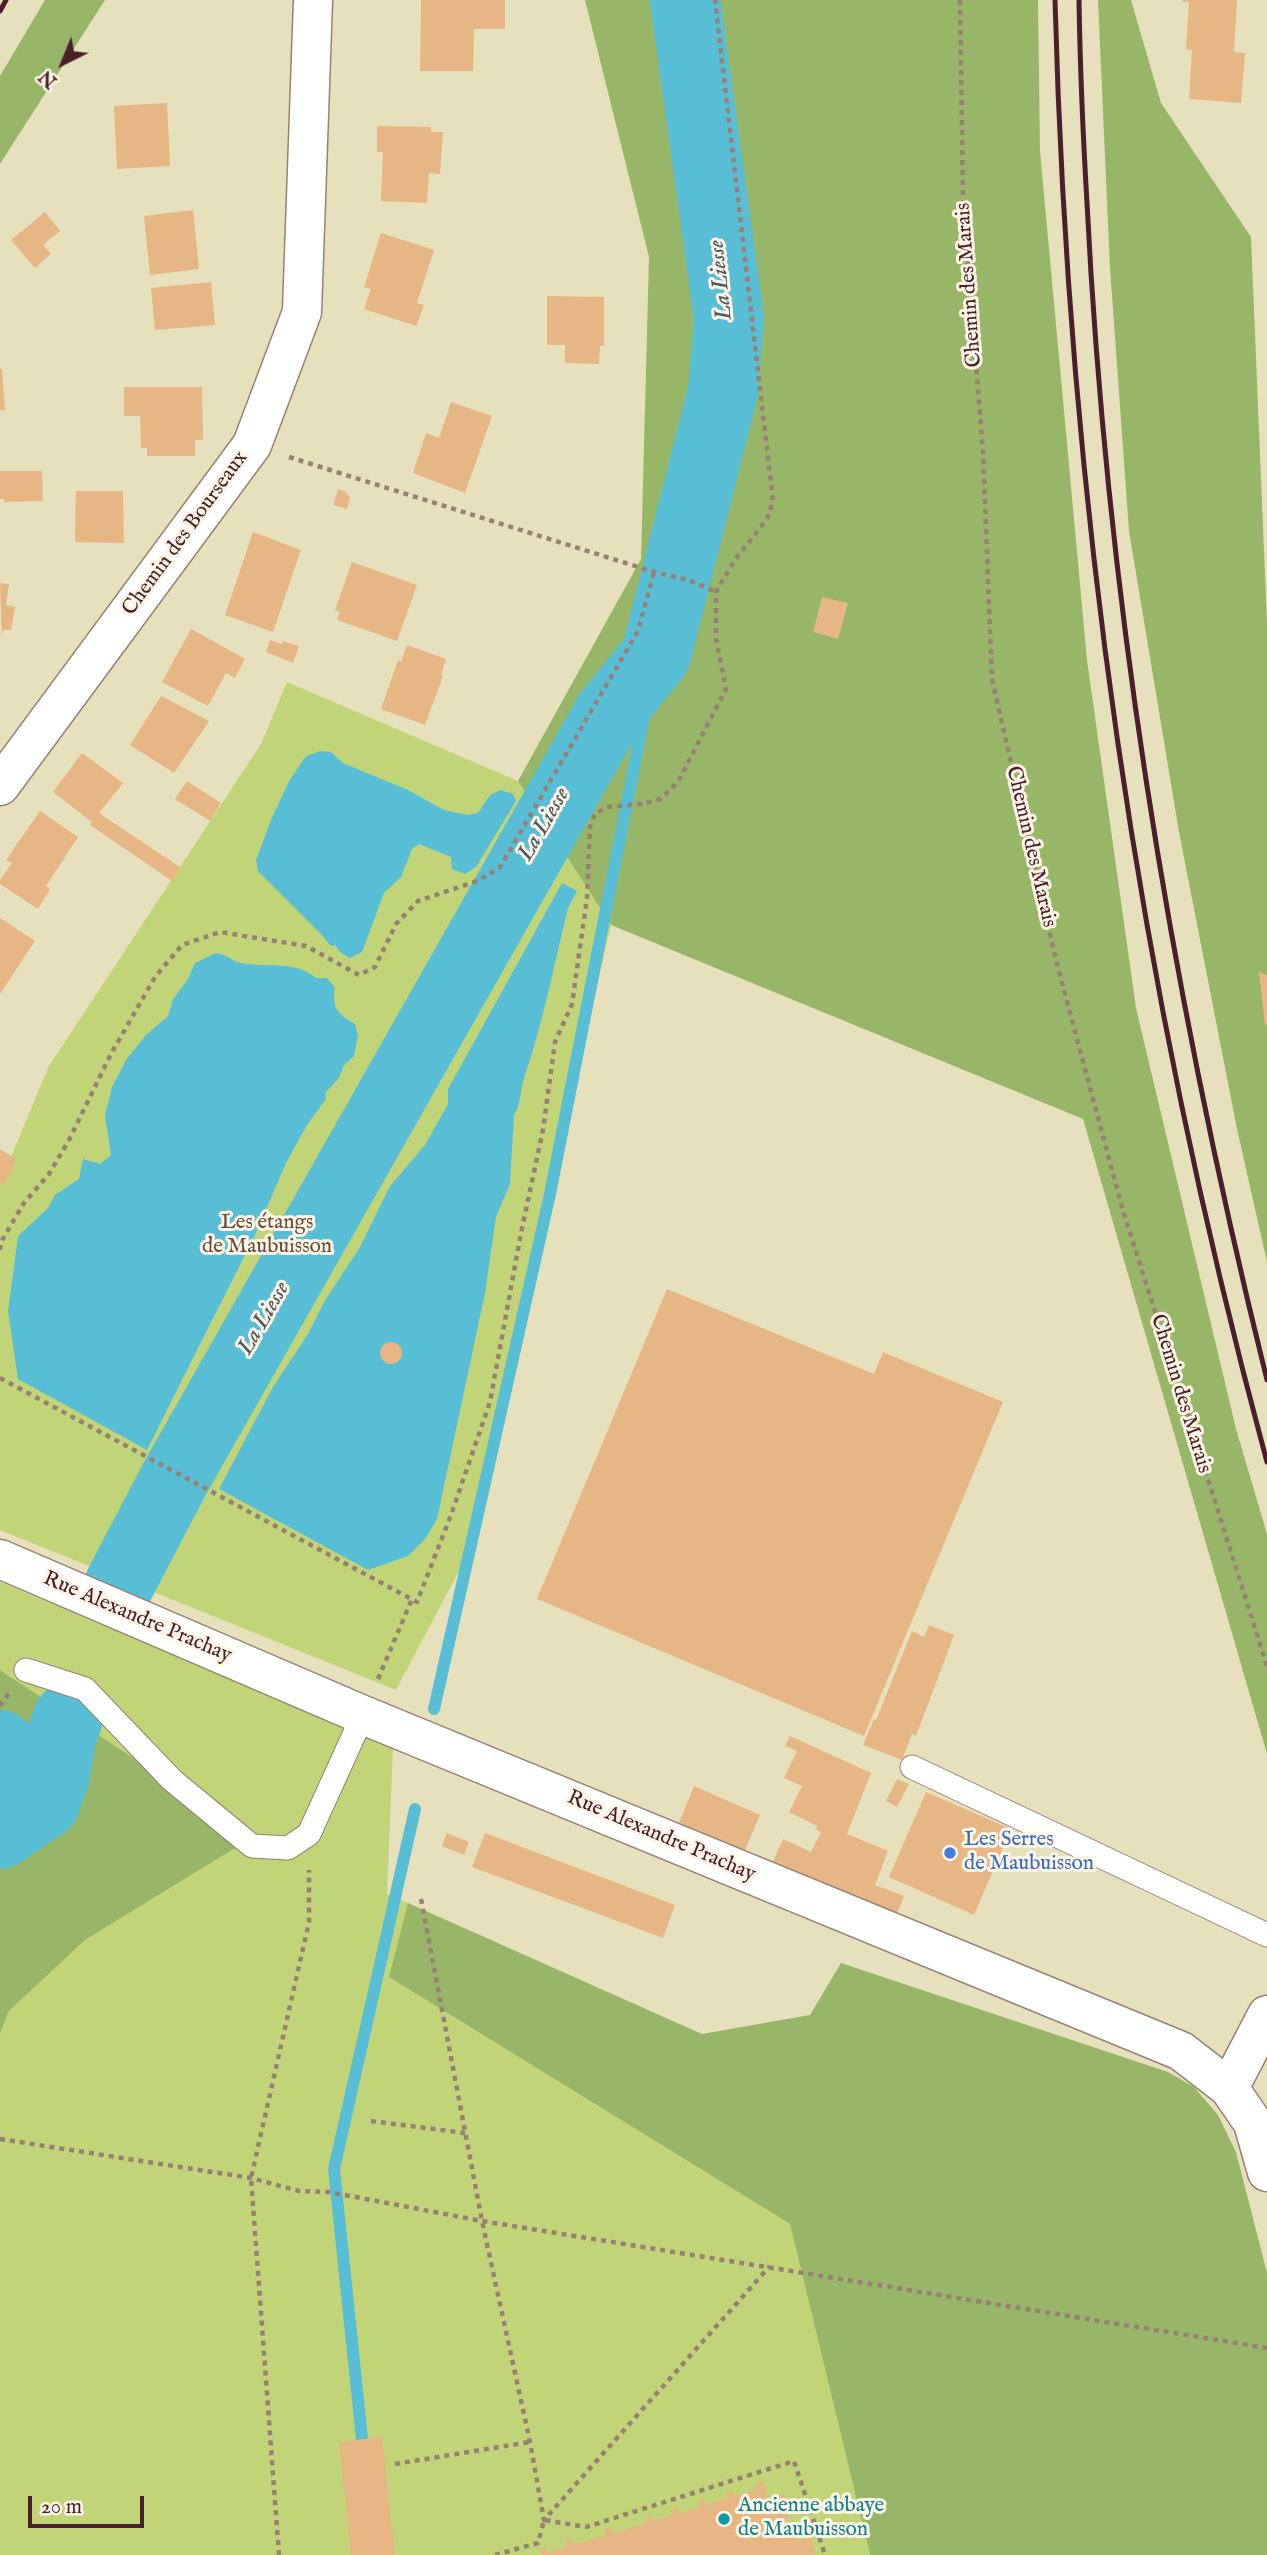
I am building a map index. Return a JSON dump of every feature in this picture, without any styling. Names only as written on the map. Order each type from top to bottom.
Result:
[{"type":"street","name":"Chemin des Bourseaux","points":[[0,786],[252,445],[302,312],[313,0]]},
{"type":"street","name":"Rue Alexandre Prachay","points":[[0,1559],[363,1715],[1181,2051],[1229,2088],[1253,2123],[1267,2172]]},
{"type":"street","points":[[1229,2088],[1267,2015]]},
{"type":"lane","points":[[26,1670],[85,1689],[172,1780],[252,1846],[288,1848],[309,1834],[363,1715]]},
{"type":"lane","points":[[912,1767],[1267,1935]]},
{"type":"path","points":[[0,1378],[416,1602],[451,1515],[490,1402],[543,1130],[555,1042],[572,1004],[587,898],[590,827],[596,814],[607,807],[642,804],[660,799],[678,782],[726,689],[716,638],[716,592],[734,561],[767,519],[773,501],[715,0]]},
{"type":"path","name":"Chemin des Marais","points":[[960,0],[963,198],[983,452],[992,679],[1056,960],[1121,1204],[1267,1666]]},
{"type":"path","points":[[252,445],[653,572],[689,580],[716,592]]},
{"type":"path","points":[[0,1250],[1,1242],[23,1203],[49,1174],[69,1140],[111,1054],[155,978],[182,946],[220,932],[245,936],[306,946],[359,975],[375,967],[396,924],[418,901],[480,880],[500,867],[638,631],[653,572]]},
{"type":"path","points":[[363,1715],[412,1599]]},
{"type":"path","points":[[279,2555],[251,2178],[309,1922],[309,1834]]},
{"type":"path","points":[[421,1899],[482,2221],[530,2442],[544,2520],[538,2543],[495,2555]]},
{"type":"path","points":[[371,2121],[465,2133]]},
{"type":"path","points":[[0,2138],[251,2178],[299,2191],[329,2192],[482,2221],[1267,2348]]},
{"type":"path","points":[[544,2520],[770,2266]]},
{"type":"path","points":[[395,2464],[530,2442]]},
{"type":"path","points":[[544,2520],[586,2527],[794,2461],[825,2555]]},
{"type":"green space","points":[[45,0],[105,0],[0,164],[0,76]]},
{"type":"green space","points":[[585,0],[1038,0],[1040,151],[1087,660],[1136,1008],[1236,1429],[1267,1534],[1267,1754],[1083,1119],[611,925],[518,781],[641,559],[649,257]]},
{"type":"green space","points":[[1098,0],[1131,0],[1161,103],[1251,237],[1267,623],[1267,1262],[1237,1129],[1179,832],[1129,531],[1110,268]]},
{"type":"green space","name":"Les étangs de Maubuisson","points":[[287,682],[518,781],[611,925],[469,1552],[396,1690],[0,1530],[0,1183],[49,1066],[261,744]]},
{"type":"green space","points":[[0,1582],[393,1747],[387,1894],[408,1903],[390,1977],[790,2224],[870,2555],[0,2555],[0,2034],[9,2011],[85,1940],[252,1837],[0,1670]]},
{"type":"green space","points":[[0,1670],[253,1837],[85,1940],[9,2011],[0,2034]]},
{"type":"green space","points":[[408,1903],[702,2034],[810,2015],[841,1963],[1168,2072],[1194,2087],[1218,2115],[1236,2152],[1267,2273],[1267,2555],[870,2555],[790,2224],[389,1977]]},
{"type":"water","points":[[321,751],[331,752],[343,763],[408,790],[444,810],[467,815],[478,813],[490,795],[500,790],[513,794],[516,801],[476,867],[465,874],[452,869],[451,857],[419,844],[412,849],[401,877],[384,893],[362,952],[350,958],[341,953],[335,945],[331,946],[258,871],[256,860],[289,781],[306,756]]},
{"type":"water","points":[[562,883],[577,891],[568,908],[543,1015],[514,1115],[510,1184],[496,1217],[485,1293],[437,1519],[425,1539],[408,1556],[368,1570],[219,1489],[273,1387],[360,1247],[390,1186],[425,1145],[448,1104],[448,1089]]},
{"type":"water","points":[[216,953],[241,963],[290,967],[308,972],[316,978],[327,978],[335,988],[334,1001],[337,1010],[355,1024],[358,1036],[354,1056],[344,1065],[339,1078],[325,1093],[326,1099],[307,1125],[286,1163],[255,1235],[147,1450],[18,1379],[8,1311],[18,1236],[48,1208],[55,1195],[79,1179],[83,1159],[100,1164],[111,1155],[105,1116],[112,1087],[126,1060],[146,1035],[168,1016],[173,999],[188,979],[195,963]]},
{"type":"building","points":[[421,0],[505,0],[505,29],[474,29],[473,71],[420,71]]},
{"type":"building","points":[[1183,0],[1237,0],[1234,52],[1245,53],[1241,103],[1189,99],[1192,50],[1186,49],[1189,2]]},
{"type":"building","points":[[167,103],[170,166],[117,169],[114,106]]},
{"type":"building","points":[[377,126],[431,127],[431,132],[443,132],[440,174],[429,173],[427,203],[381,201],[383,152],[377,152]]},
{"type":"building","points":[[193,210],[199,269],[150,275],[144,216]]},
{"type":"building","points":[[45,212],[60,231],[43,245],[51,254],[35,268],[11,240]]},
{"type":"building","points":[[381,233],[434,250],[417,303],[424,305],[416,326],[364,309],[371,289],[364,287]]},
{"type":"building","points":[[211,282],[215,325],[155,330],[151,288]]},
{"type":"building","points":[[547,296],[604,297],[604,346],[600,346],[599,364],[565,363],[565,345],[547,345]]},
{"type":"building","points":[[2,369],[5,410],[0,410]]},
{"type":"building","points":[[124,387],[202,387],[203,440],[195,440],[195,456],[147,456],[147,448],[141,448],[140,416],[124,416]]},
{"type":"building","points":[[451,402],[492,416],[465,493],[413,473],[426,433],[439,438]]},
{"type":"building","points":[[0,471],[42,471],[43,501],[4,502],[4,499],[0,499]]},
{"type":"building","points":[[338,489],[346,492],[350,498],[347,509],[333,505]]},
{"type":"building","points":[[76,491],[123,491],[124,543],[75,542]]},
{"type":"building","points":[[253,532],[301,550],[273,632],[225,615]]},
{"type":"building","points":[[352,562],[417,585],[397,641],[337,620],[340,612],[335,610]]},
{"type":"building","points":[[0,583],[9,584],[6,605],[15,607],[11,630],[3,630],[2,637]]},
{"type":"building","points":[[822,597],[848,603],[838,639],[813,632]]},
{"type":"building","points":[[191,629],[245,659],[235,678],[226,673],[208,706],[162,682]]},
{"type":"building","points":[[270,640],[299,646],[293,663],[266,652]]},
{"type":"building","points":[[407,645],[446,659],[441,675],[443,676],[425,725],[381,709],[398,660],[401,662]]},
{"type":"building","points":[[161,696],[209,721],[174,773],[130,745]]},
{"type":"building","points":[[82,753],[123,783],[99,813],[181,868],[172,881],[90,825],[92,822],[53,792]]},
{"type":"building","points":[[187,781],[221,803],[210,821],[175,799]]},
{"type":"building","points":[[40,811],[78,837],[46,886],[50,889],[38,909],[0,884],[0,880],[12,863],[6,860]]},
{"type":"building","points":[[0,918],[35,941],[0,994]]},
{"type":"building","points":[[1259,972],[1267,975],[1265,1025]]},
{"type":"building","points":[[0,1149],[16,1159],[3,1185],[0,1183]]},
{"type":"building","points":[[667,1289],[874,1374],[883,1352],[1003,1402],[864,1736],[537,1599]]},
{"type":"building","points":[[391,1342],[401,1349],[402,1353],[395,1363],[391,1364],[381,1357],[380,1353],[387,1343]]},
{"type":"building","points":[[929,1625],[954,1635],[916,1736],[912,1734],[902,1760],[863,1745],[912,1631],[924,1637]]},
{"type":"building","points":[[790,1736],[871,1773],[847,1834],[888,1851],[875,1885],[904,1896],[896,1916],[772,1864],[783,1839],[811,1852],[821,1832],[816,1829],[817,1826],[789,1812],[802,1786],[784,1778],[797,1751],[785,1746]]},
{"type":"building","points":[[897,1779],[909,1784],[897,1807],[886,1801]]},
{"type":"building","points":[[694,1786],[760,1815],[744,1852],[679,1823]]},
{"type":"building","name":"Les Serres de Maubuisson","points":[[926,1792],[1011,1829],[974,1915],[889,1877]]},
{"type":"building","points":[[447,1833],[469,1842],[464,1855],[442,1846]]},
{"type":"building","points":[[485,1833],[675,1905],[663,1938],[472,1867]]},
{"type":"building","points":[[382,2437],[395,2555],[351,2555],[339,2442]]},
{"type":"building","name":"Ancienne abbaye de Maubuisson","points":[[763,2481],[768,2500],[787,2494],[788,2501],[783,2503],[796,2541],[811,2537],[816,2555],[541,2555],[539,2549],[546,2547],[547,2553],[567,2547],[566,2541],[571,2539],[573,2545],[606,2535],[604,2529],[611,2527],[613,2533],[646,2523],[644,2517],[651,2516],[652,2521],[673,2515],[671,2509],[678,2507],[679,2513],[700,2507],[698,2501],[704,2499],[706,2505],[727,2498],[725,2493],[732,2491],[734,2496],[756,2490],[754,2484]]},
{"type":"waterway","name":"La Liesse","points":[[119,1585],[174,1480],[609,713],[656,655],[723,391],[729,318],[685,0]]},
{"type":"waterway","points":[[434,1709],[550,1194],[656,655]]},
{"type":"waterway","name":"La Liesse","points":[[0,1834],[45,1803],[68,1718]]},
{"type":"waterway","name":"La Liesse","points":[[0,1745],[8,1763],[23,1784],[49,1792]]},
{"type":"waterway","points":[[362,2439],[334,2169],[415,1809]]},
{"type":"railway","points":[[0,11],[6,0]]},
{"type":"railway","points":[[1055,0],[1075,370],[1094,555],[1117,738],[1146,920],[1181,1102],[1221,1282],[1267,1462]]},
{"type":"railway","points":[[1079,0],[1084,152],[1097,352],[1127,649],[1173,943],[1201,1089],[1267,1380]]},
{"type":"place","name":"Les Serres de Maubuisson","points":[[950,1853]]},
{"type":"place","name":"Ancienne abbaye de Maubuisson","points":[[724,2519]]}]
